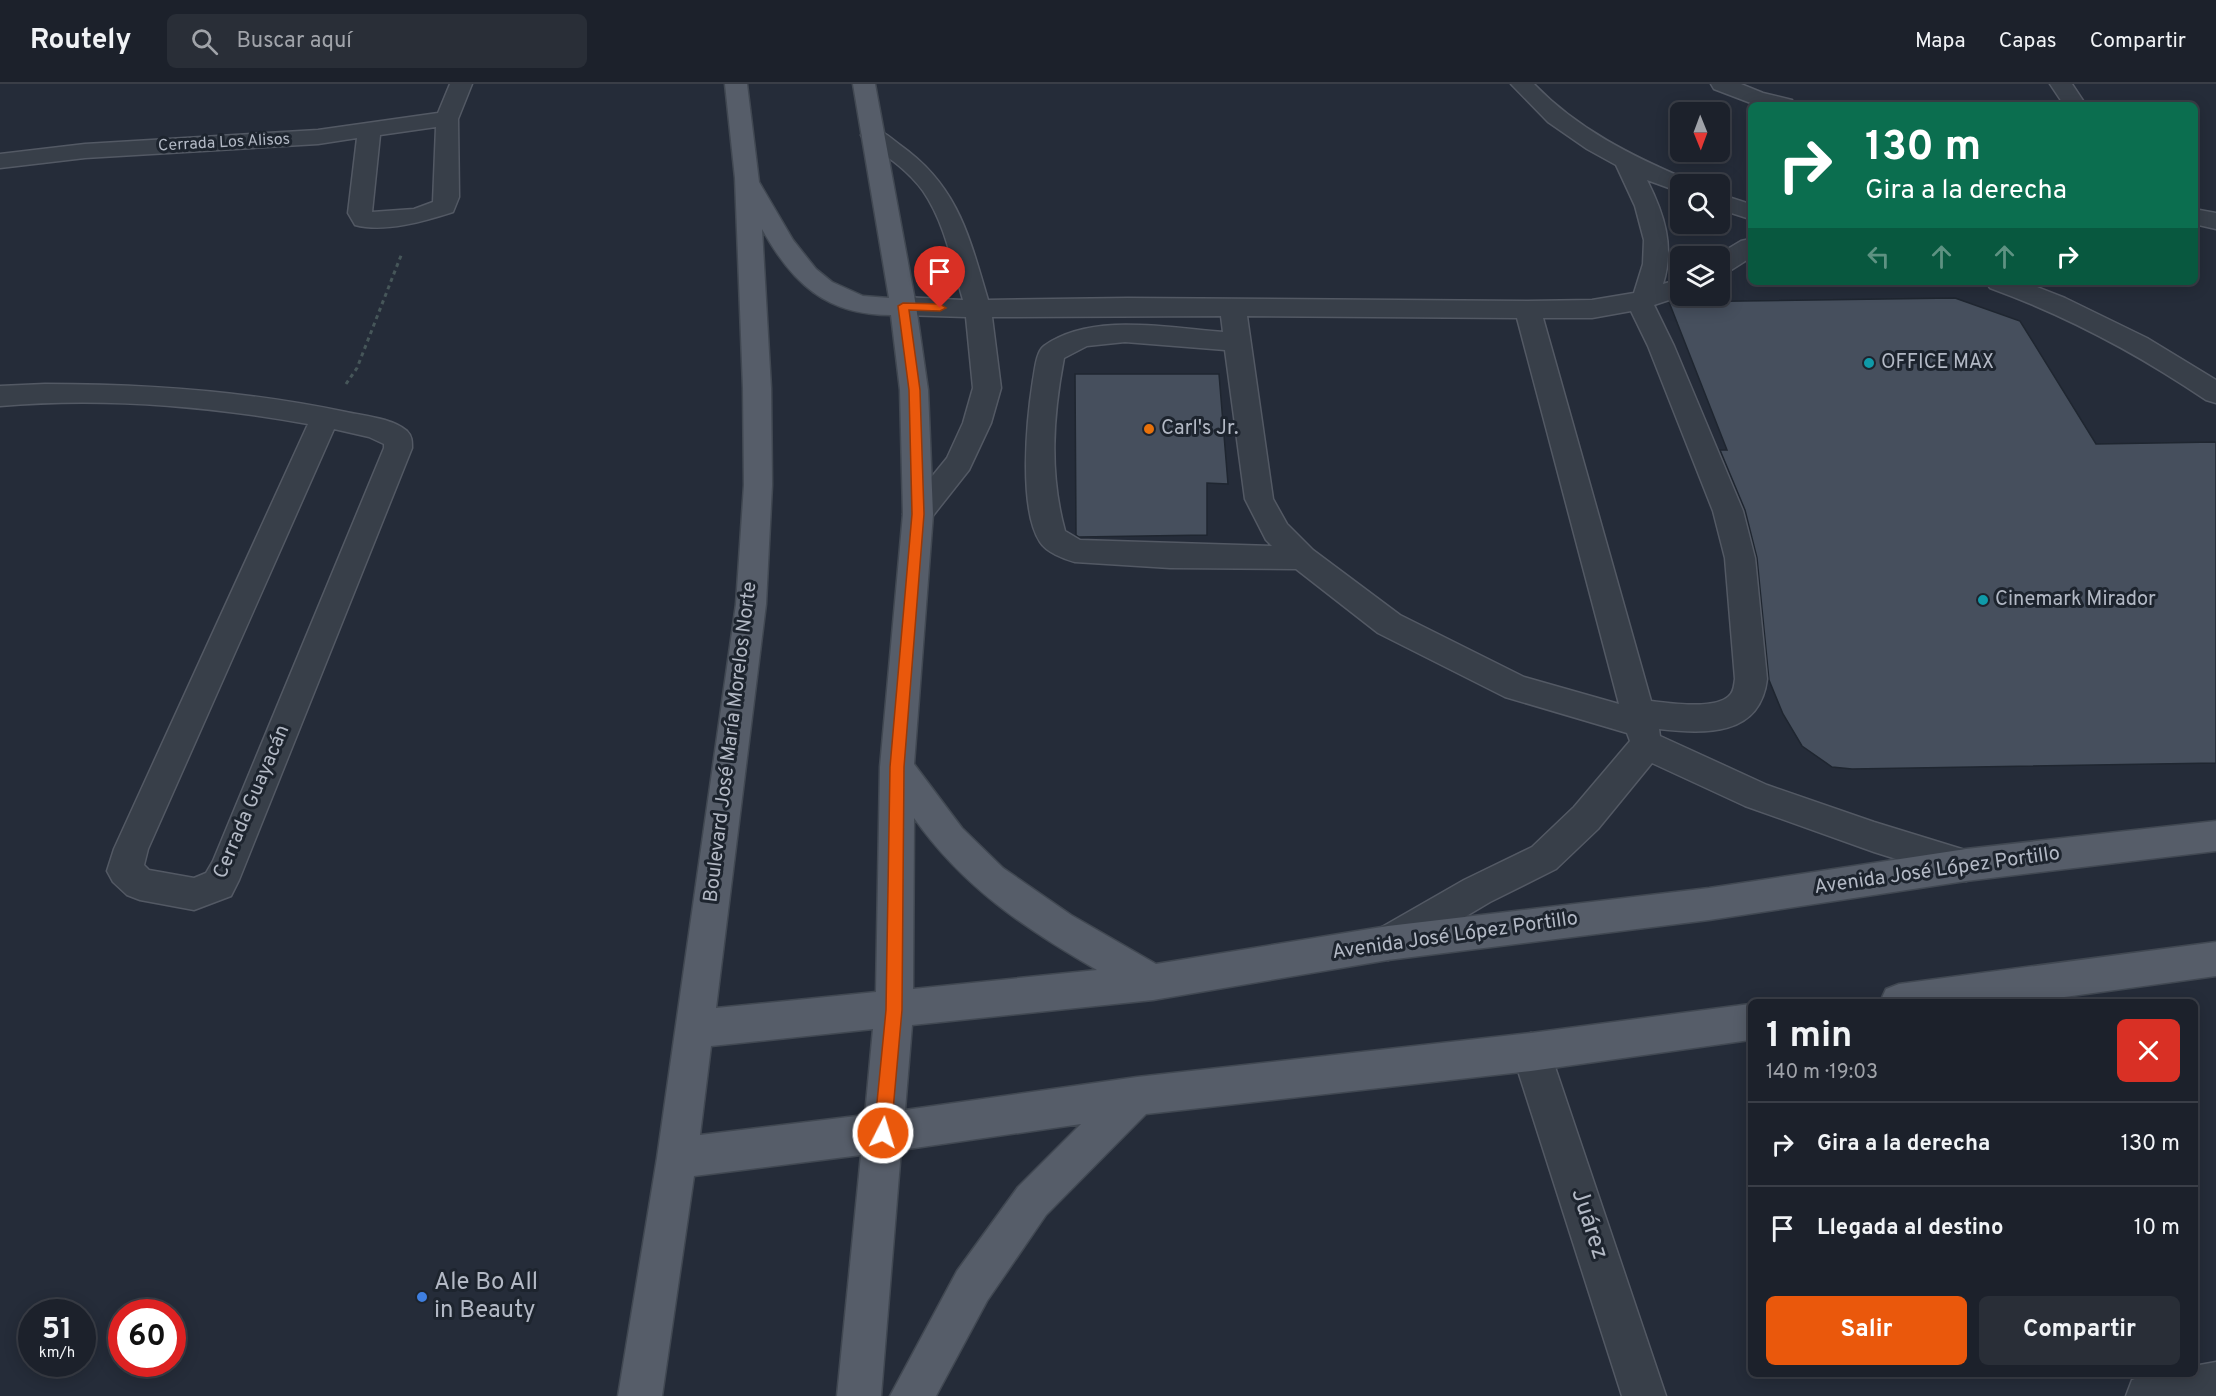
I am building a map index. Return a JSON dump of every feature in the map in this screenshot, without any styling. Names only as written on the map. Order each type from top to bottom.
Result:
[{"type":"main road","name":"Boulevard José María Morelos Norte","points":[[640,1396],[677,1158],[751,604],[758,485],[756,388],[747,178],[736,84]]},
{"type":"main road","points":[[859,1396],[894,1010],[897,767],[918,514],[914,390],[903,306],[864,84]]},
{"type":"main road","points":[[747,178],[781,243],[806,276],[831,295],[862,304],[903,306]]},
{"type":"main road","points":[[897,767],[936,822],[970,861],[995,882],[1020,902],[1080,941],[1153,982]]},
{"type":"main road","name":"Avenida José López Portillo","points":[[694,1029],[1153,982],[1388,944],[1709,904],[1966,865],[2216,836]]},
{"type":"main road","points":[[1921,999],[2216,959]]},
{"type":"main road","points":[[677,1158],[883,1133],[1137,1096],[1531,1052],[1748,1022]]},
{"type":"main road","points":[[912,1396],[972,1286],[1032,1201],[1137,1096]]},
{"type":"street","points":[[369,132],[360,213],[364,220],[416,216],[444,207],[447,197],[447,119],[461,84]]},
{"type":"street","points":[[1522,84],[1552,113],[1583,136],[1628,163],[1670,181]]},
{"type":"street","points":[[1722,84],[1755,98],[1772,102]]},
{"type":"street","points":[[2061,84],[2073,102]]},
{"type":"street","name":"Cerrada Los Alisos","points":[[0,161],[85,151],[285,140],[369,132],[447,119]]},
{"type":"street","points":[[873,135],[908,161],[933,188],[954,225],[978,309],[987,388],[976,423],[959,463],[918,514]]},
{"type":"street","points":[[1388,944],[1478,891],[1544,858],[1586,818],[1642,728],[1678,717],[1720,716],[1736,711],[1747,699],[1750,679],[1740,558],[1728,511],[1641,301],[1654,272],[1658,249],[1645,199],[1628,163]]},
{"type":"street","points":[[1730,205],[1748,211]]},
{"type":"street","points":[[2198,217],[2216,221]]},
{"type":"street","points":[[1730,259],[1748,248]]},
{"type":"street","points":[[2011,285],[2088,319],[2142,347],[2216,393]]},
{"type":"street","points":[[903,306],[978,309],[1592,309],[1641,301],[1670,291]]},
{"type":"street","points":[[1233,308],[1259,499],[1276,532],[1302,558],[1389,624],[1516,688],[1642,728],[1757,796],[1874,837],[1966,865]]},
{"type":"street","points":[[1528,310],[1642,728]]},
{"type":"street","points":[[1237,342],[1125,333],[1080,338],[1052,353],[1039,428],[1043,509],[1053,537],[1075,551],[1170,556],[1302,558]]},
{"type":"street","name":"Cerrada Guayacán","points":[[0,396],[40,392],[176,397],[255,405],[325,417],[387,431],[398,439],[398,448],[227,869],[218,885],[194,894],[140,884],[125,871],[131,849],[325,417]]},
{"type":"street","name":"Juárez","points":[[1531,1052],[1644,1396]]},
{"type":"street","points":[[2148,1396],[2216,1384]]},
{"type":"path","points":[[325,417],[357,368],[416,216]]},
{"type":"building","name":"Cinemark Mirador","points":[[1955,298],[2020,321],[2096,444],[2216,442],[2216,763],[1852,769],[1832,767],[1802,746],[1783,714],[1769,680],[1757,558],[1745,510],[1720,450],[1727,450],[1671,306],[1730,306],[1730,301]]},
{"type":"building","name":"Carl's Jr.","points":[[1075,374],[1219,374],[1228,484],[1207,483],[1207,535],[1079,537],[1076,535]]},
{"type":"place","name":"OFFICE MAX","points":[[1869,363]]},
{"type":"place","name":"Carl's Jr.","points":[[1149,429]]},
{"type":"place","name":"Cinemark Mirador","points":[[1983,600]]},
{"type":"place","name":"Ale Bo All in Beauty","points":[[422,1297]]},
{"type":"route","points":[[883,1133],[894,1010],[897,767],[918,514],[914,390],[903,306],[940,308]]}]
